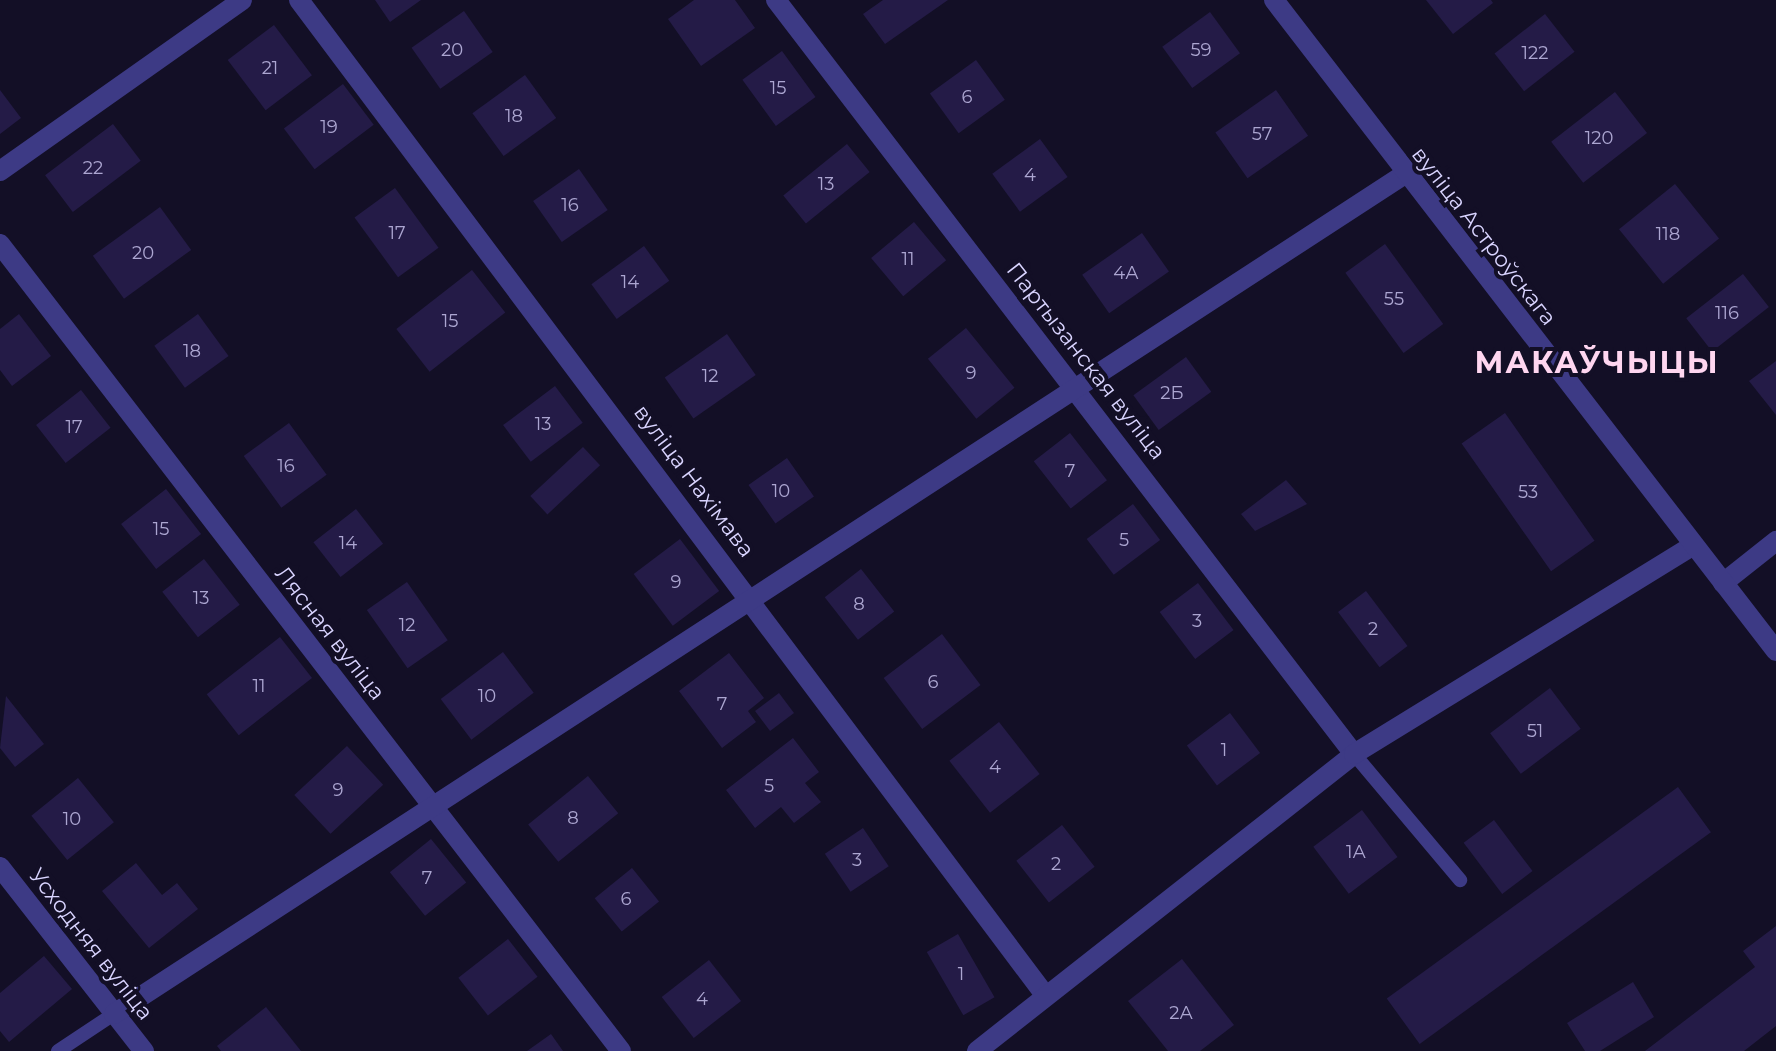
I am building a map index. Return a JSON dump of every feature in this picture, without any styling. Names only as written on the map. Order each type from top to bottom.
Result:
[{"type":"street","points":[[0,171],[242,0]]},
{"type":"street","name":"вуліца Нахімава","points":[[299,0],[750,595],[1045,995]]},
{"type":"street","name":"Партызанская вуліца","points":[[776,0],[1076,387],[1354,754]]},
{"type":"street","name":"вуліца Астроўскага","points":[[1274,0],[1405,174],[1776,651]]},
{"type":"street","points":[[114,1014],[434,808],[750,595],[1405,174]]},
{"type":"street","name":"Лясная вуліца","points":[[0,244],[621,1051]]},
{"type":"street","points":[[1723,583],[1776,541]]},
{"type":"street","points":[[977,1051],[1354,754],[1692,546]]},
{"type":"street","name":"Усходняя вуліца","points":[[0,867],[144,1051]]},
{"type":"lane","points":[[1354,754],[1460,880]]},
{"type":"lane","points":[[58,1051],[114,1014]]},
{"type":"building","points":[[375,0],[421,0],[390,22]]},
{"type":"building","points":[[694,0],[735,0],[755,28],[701,66],[668,19]]},
{"type":"building","points":[[883,0],[948,0],[885,44],[863,14]]},
{"type":"building","points":[[1426,0],[1491,0],[1493,3],[1453,34]]},
{"type":"building","points":[[464,11],[493,52],[440,89],[412,48]]},
{"type":"building","points":[[1210,12],[1240,53],[1192,88],[1162,47]]},
{"type":"building","points":[[1545,14],[1575,52],[1524,91],[1495,53]]},
{"type":"building","points":[[274,25],[312,75],[266,110],[228,60]]},
{"type":"building","points":[[782,51],[816,97],[776,126],[742,80]]},
{"type":"building","points":[[976,60],[1005,100],[959,133],[930,94]]},
{"type":"building","points":[[525,75],[556,118],[504,156],[472,113]]},
{"type":"building","points":[[343,84],[374,125],[315,169],[284,129]]},
{"type":"building","points":[[0,90],[21,118],[0,134]]},
{"type":"building","points":[[1276,90],[1308,136],[1248,178],[1215,132]]},
{"type":"building","points":[[1615,92],[1647,133],[1583,183],[1551,142]]},
{"type":"building","points":[[113,124],[141,161],[73,212],[45,175]]},
{"type":"building","points":[[1040,139],[1068,177],[1020,212],[992,174]]},
{"type":"building","points":[[847,144],[870,172],[806,224],[783,196]]},
{"type":"building","points":[[579,169],[608,210],[562,242],[533,201]]},
{"type":"building","points":[[1675,184],[1719,238],[1663,284],[1619,229]]},
{"type":"building","points":[[395,188],[438,248],[398,277],[355,217]]},
{"type":"building","points":[[160,207],[191,250],[124,299],[93,256]]},
{"type":"building","points":[[914,222],[946,260],[903,296],[871,258]]},
{"type":"building","points":[[1142,233],[1169,272],[1109,313],[1082,275]]},
{"type":"building","points":[[1385,244],[1443,324],[1404,353],[1345,273]]},
{"type":"building","points":[[644,246],[669,281],[617,319],[591,284]]},
{"type":"building","points":[[472,270],[505,313],[430,372],[396,329]]},
{"type":"building","points":[[1743,274],[1769,307],[1712,351],[1686,318]]},
{"type":"building","points":[[19,314],[51,356],[12,386],[0,370],[0,329]]},
{"type":"building","points":[[198,314],[229,356],[185,388],[154,346]]},
{"type":"building","points":[[966,328],[1014,388],[976,419],[928,359]]},
{"type":"building","points":[[727,334],[756,375],[693,419],[665,378]]},
{"type":"building","points":[[1186,357],[1211,392],[1159,430],[1133,395]]},
{"type":"building","points":[[1776,361],[1776,415],[1749,381]]},
{"type":"building","points":[[555,386],[583,423],[531,462],[503,425]]},
{"type":"building","points":[[81,390],[111,428],[66,463],[36,425]]},
{"type":"building","points":[[1505,413],[1594,541],[1551,571],[1462,443]]},
{"type":"building","points":[[289,423],[327,475],[281,508],[244,456]]},
{"type":"building","points":[[1070,433],[1107,480],[1071,509],[1034,461]]},
{"type":"building","points":[[583,447],[600,465],[547,514],[530,496]]},
{"type":"building","points":[[787,458],[814,497],[775,523],[748,485]]},
{"type":"building","points":[[1286,480],[1307,504],[1255,531],[1241,514]]},
{"type":"building","points":[[166,489],[201,534],[156,569],[121,524]]},
{"type":"building","points":[[1133,504],[1160,540],[1114,575],[1087,539]]},
{"type":"building","points":[[356,509],[383,544],[341,577],[313,542]]},
{"type":"building","points":[[680,539],[719,591],[673,626],[634,574]]},
{"type":"building","points":[[204,559],[240,605],[198,637],[162,592]]},
{"type":"building","points":[[861,569],[894,612],[858,640],[825,597]]},
{"type":"building","points":[[407,582],[448,640],[408,668],[367,610]]},
{"type":"building","points":[[1198,583],[1234,630],[1195,659],[1160,612]]},
{"type":"building","points":[[1366,591],[1408,646],[1380,667],[1338,612]]},
{"type":"building","points":[[942,634],[981,685],[922,729],[884,678]]},
{"type":"building","points":[[280,637],[312,678],[239,735],[207,694]]},
{"type":"building","points":[[503,652],[534,693],[471,740],[441,699]]},
{"type":"building","points":[[729,653],[764,698],[748,711],[756,722],[722,748],[679,691]]},
{"type":"building","points":[[1550,688],[1581,729],[1521,774],[1490,733]]},
{"type":"building","points":[[779,693],[794,713],[770,731],[755,711]]},
{"type":"building","points":[[6,696],[44,744],[15,767],[0,748]]},
{"type":"building","points":[[1230,713],[1260,753],[1217,785],[1187,745]]},
{"type":"building","points":[[999,722],[1040,774],[990,813],[949,761]]},
{"type":"building","points":[[793,738],[819,772],[805,783],[821,802],[794,823],[781,807],[755,828],[726,790]]},
{"type":"building","points":[[347,746],[383,785],[330,834],[294,795]]},
{"type":"building","points":[[588,776],[618,813],[558,862],[528,824]]},
{"type":"building","points":[[78,778],[114,822],[67,860],[31,816]]},
{"type":"building","points":[[1678,787],[1711,832],[1420,1044],[1387,999]]},
{"type":"building","points":[[1362,810],[1398,857],[1349,894],[1313,847]]},
{"type":"building","points":[[1494,820],[1533,871],[1502,894],[1464,843]]},
{"type":"building","points":[[1062,825],[1095,867],[1049,902],[1016,861]]},
{"type":"building","points":[[863,828],[889,866],[851,892],[825,854]]},
{"type":"building","points":[[431,839],[466,883],[425,916],[390,872]]},
{"type":"building","points":[[136,863],[162,895],[177,883],[198,909],[149,948],[102,891]]},
{"type":"building","points":[[632,868],[659,901],[622,932],[595,898]]},
{"type":"building","points":[[1776,926],[1776,1026],[1744,1051],[1645,1051],[1755,967],[1743,951]]},
{"type":"building","points":[[958,934],[994,997],[963,1015],[927,952]]},
{"type":"building","points":[[508,939],[538,977],[488,1016],[458,978]]},
{"type":"building","points":[[44,956],[72,989],[9,1042],[0,1031],[0,993]]},
{"type":"building","points":[[1182,959],[1234,1025],[1200,1051],[1168,1051],[1128,1001]]},
{"type":"building","points":[[709,960],[741,1001],[694,1038],[662,997]]},
{"type":"building","points":[[1633,982],[1654,1017],[1600,1051],[1585,1051],[1567,1023]]},
{"type":"building","points":[[266,1007],[301,1051],[221,1051],[217,1046]]},
{"type":"building","points":[[551,1034],[563,1051],[527,1051]]},
{"type":"district","name":"МАКАЎЧЫЦЫ","points":[[1597,363]]}]
